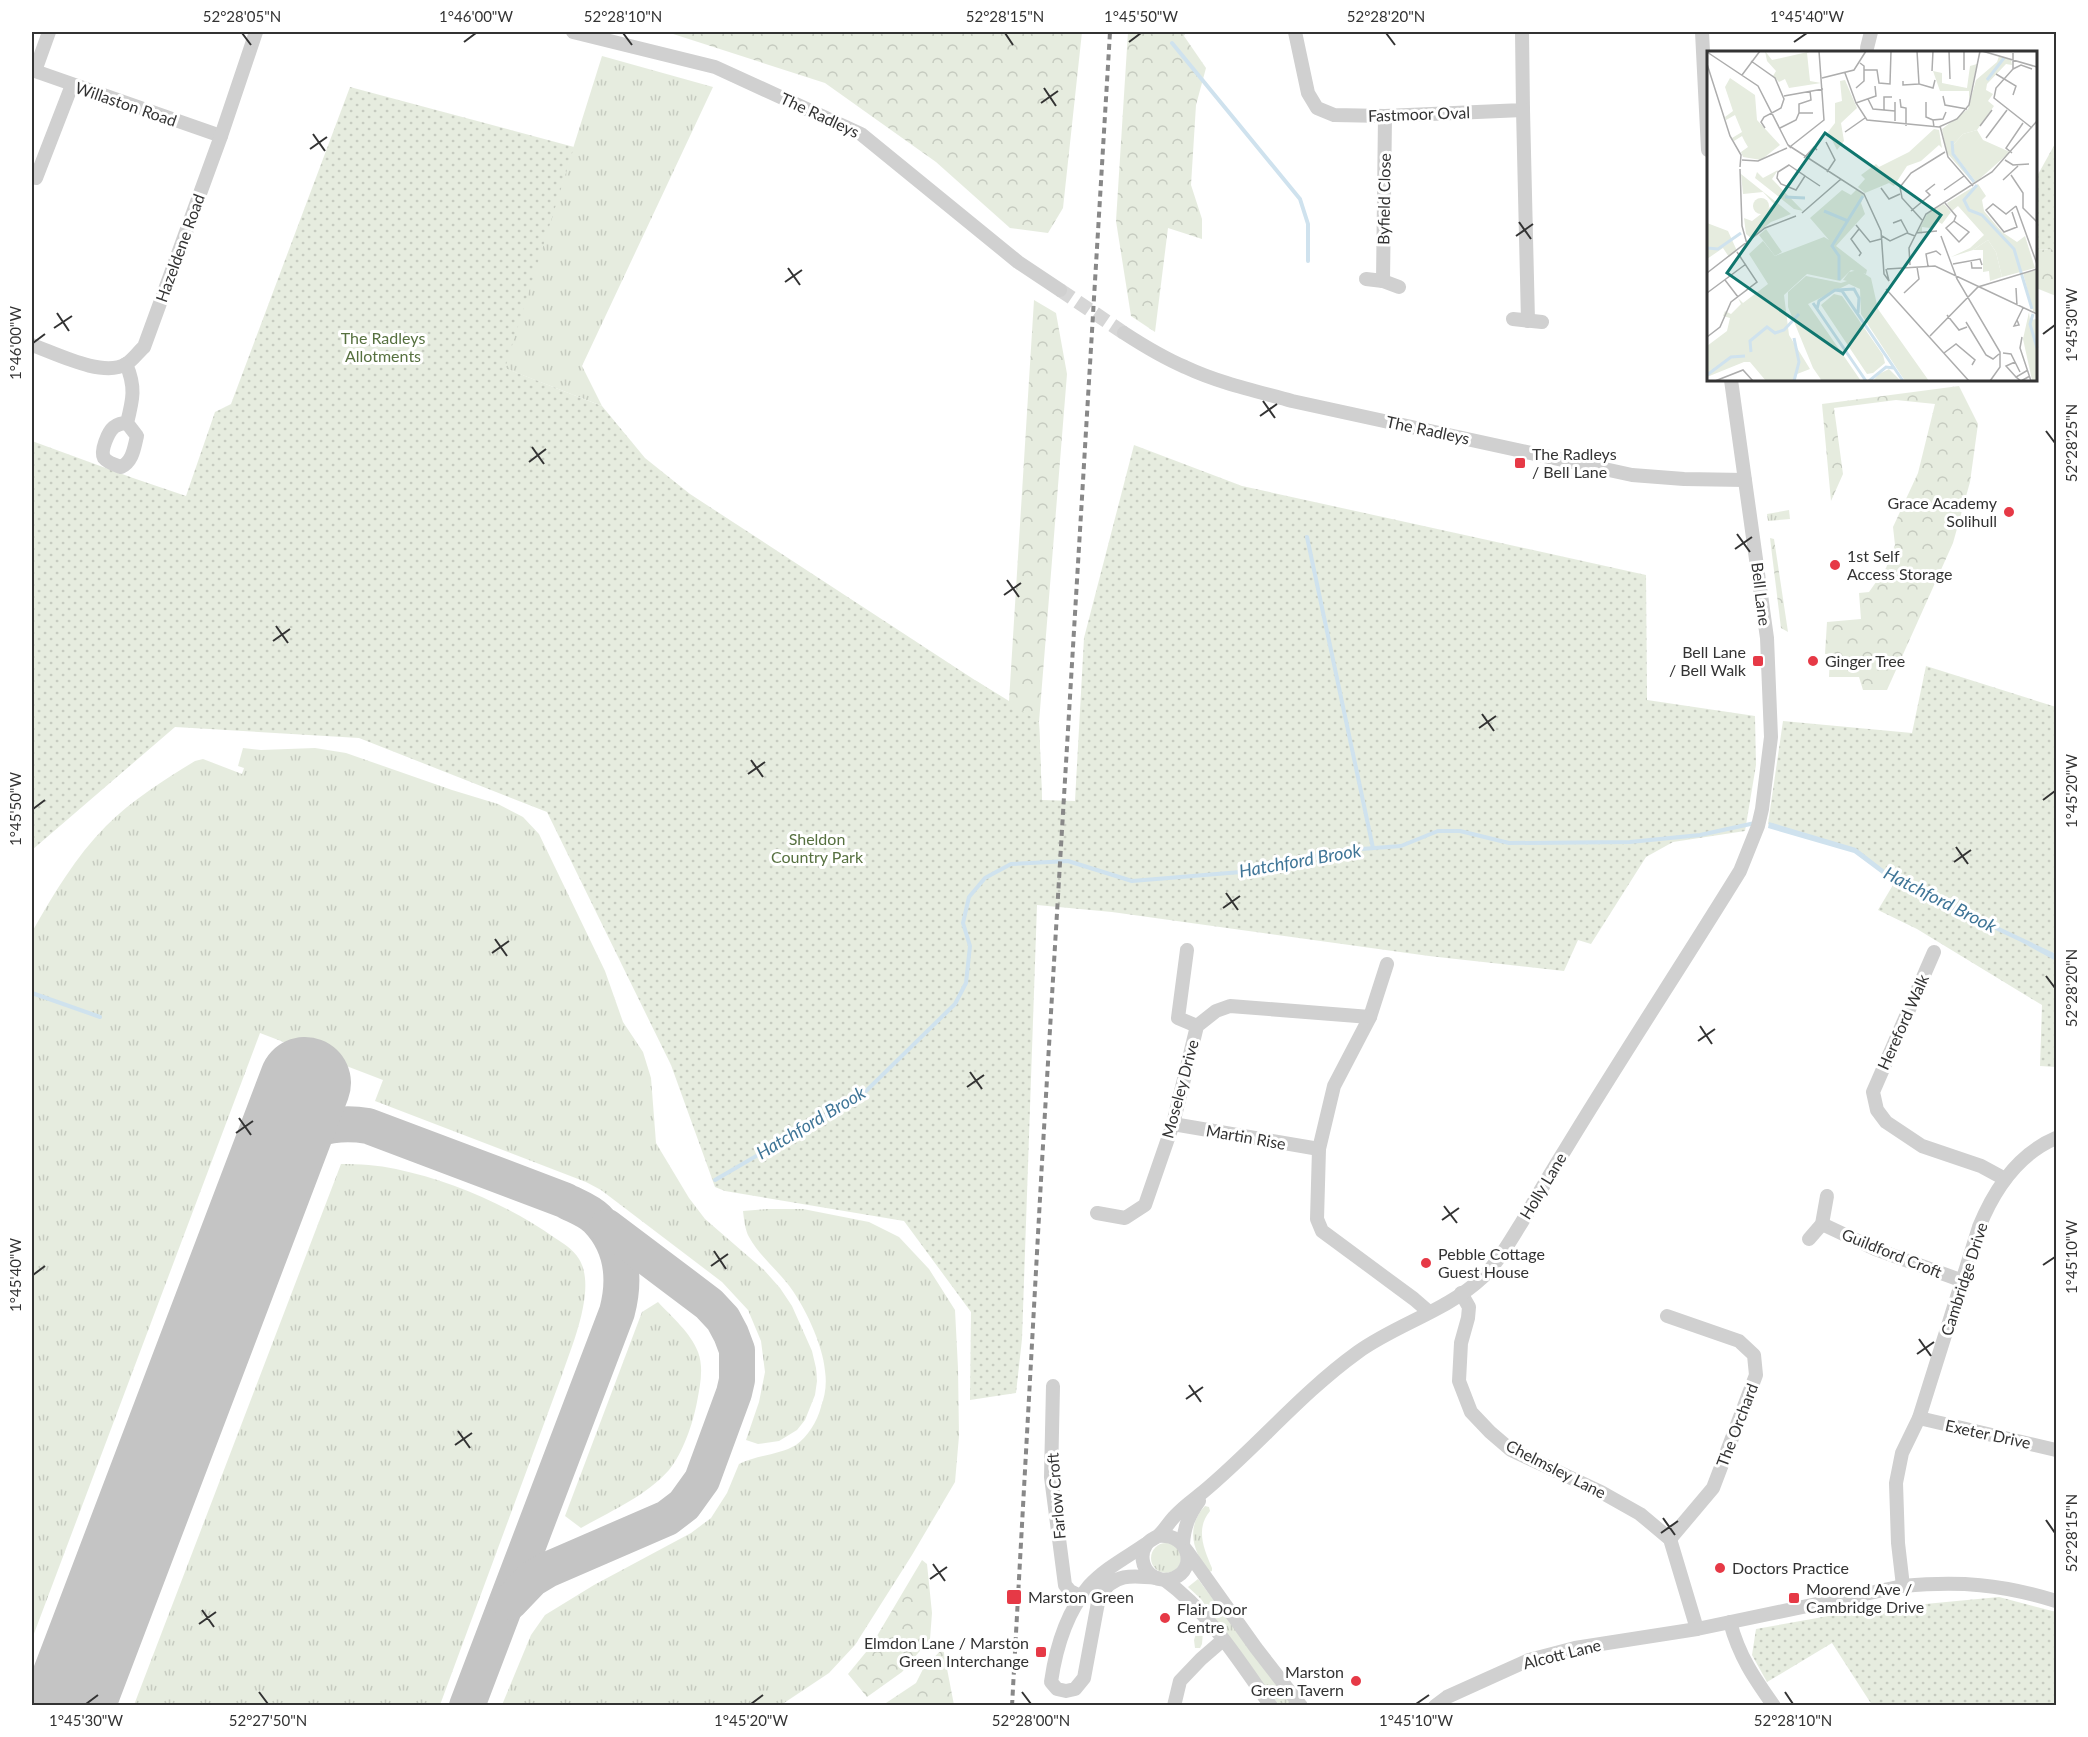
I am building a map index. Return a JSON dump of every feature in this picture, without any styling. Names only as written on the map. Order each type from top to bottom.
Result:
[{"type":"street","points":[[33,71],[49,32]]},
{"type":"street","name":"Hazeldene Road","points":[[126,364],[144,347],[221,136],[256,32]]},
{"type":"street","name":"The Radleys","points":[[573,32],[715,67],[861,134],[1018,262],[1059,290]]},
{"type":"street","name":"Fastmoor Oval","points":[[1295,32],[1308,93],[1317,108],[1334,116],[1523,110]]},
{"type":"street","points":[[1522,32],[1528,321]]},
{"type":"street","points":[[1702,32],[1707,130]]},
{"type":"street","points":[[1867,48],[1871,32]]},
{"type":"street","name":"Willaston Road","points":[[33,71],[221,136]]},
{"type":"street","points":[[36,178],[72,85]]},
{"type":"street","name":"Byfield Close","points":[[1383,281],[1384,116]]},
{"type":"street","points":[[1366,279],[1383,281],[1398,287]]},
{"type":"street","points":[[1513,320],[1542,322]]},
{"type":"street","name":"The Radleys","points":[[1124,333],[1187,368],[1240,387],[1292,401],[1632,475],[1745,480]]},
{"type":"street","points":[[32,345],[91,366],[109,368],[126,364],[132,378],[134,396],[127,423]]},
{"type":"street","name":"Bell Lane","points":[[1731,381],[1768,647],[1771,737],[1758,826]]},
{"type":"street","name":"Holly Lane","points":[[1209,1487],[1191,1512],[1184,1530],[1187,1559],[1184,1569],[1174,1578],[1161,1579],[1132,1575],[1114,1581],[1105,1587],[1099,1597],[1084,1678],[1075,1689],[1066,1691],[1058,1689],[1051,1682],[1058,1647],[1064,1629],[1090,1586],[1107,1570],[1158,1536],[1177,1513],[1209,1487],[1356,1353],[1381,1336],[1461,1293],[1482,1278],[1501,1257],[1565,1149],[1740,871],[1758,826]]},
{"type":"street","points":[[1187,950],[1178,1018],[1197,1026]]},
{"type":"street","name":"Hereford Walk","points":[[1934,952],[1873,1092],[1877,1110],[1886,1122],[1922,1146],[1981,1166],[2005,1179]]},
{"type":"street","points":[[1388,964],[1370,1017],[1334,1086],[1319,1149],[1317,1219],[1322,1231],[1429,1312]]},
{"type":"street","name":"Moseley Drive","points":[[1097,1213],[1125,1218],[1146,1205],[1173,1124],[1197,1026],[1216,1011],[1230,1006],[1370,1017]]},
{"type":"street","name":"Martin Rise","points":[[1173,1124],[1319,1149]]},
{"type":"street","name":"Cambridge Drive","points":[[1903,1586],[1898,1543],[1896,1483],[1902,1453],[1919,1418],[1979,1227],[1989,1203],[2022,1159],[2056,1138]]},
{"type":"street","name":"Guildford Croft","points":[[1809,1239],[1822,1224],[1827,1196]]},
{"type":"street","name":"Guildford Croft","points":[[1822,1224],[1875,1249],[1962,1281]]},
{"type":"street","name":"Chelmsley Lane","points":[[1461,1293],[1469,1307],[1461,1343],[1459,1381],[1471,1412],[1511,1450],[1601,1492],[1640,1514],[1670,1539]]},
{"type":"street","name":"The Orchard","points":[[1667,1316],[1739,1341],[1754,1355],[1756,1375],[1713,1488],[1670,1539]]},
{"type":"street","name":"Farlow Croft","points":[[1053,1386],[1051,1476],[1065,1585],[1070,1591],[1082,1597]]},
{"type":"street","name":"Exeter Drive","points":[[1919,1418],[2056,1449]]},
{"type":"street","points":[[1158,1536],[1174,1537],[1185,1548],[1256,1648],[1301,1706]]},
{"type":"street","points":[[1670,1539],[1697,1629]]},
{"type":"street","points":[[1146,1544],[1142,1556],[1146,1570],[1181,1592],[1223,1640],[1270,1706]]},
{"type":"street","name":"Alcott Lane","points":[[1435,1706],[1447,1697],[1529,1660],[1575,1648],[1697,1629],[1903,1586],[1936,1583],[1986,1585],[2020,1590],[2056,1600]]},
{"type":"street","points":[[1730,1622],[1737,1647],[1774,1706]]},
{"type":"street","points":[[1174,1706],[1180,1681],[1223,1640]]},
{"type":"green space","points":[[667,32],[1082,32],[1063,208],[1048,233],[1010,228],[936,162],[825,83]]},
{"type":"green space","points":[[1128,32],[1186,32],[1184,36],[1206,68],[1196,105],[1191,185],[1202,219],[1202,239],[1168,228],[1155,332],[1131,316],[1116,221]]},
{"type":"green space","points":[[602,56],[713,87],[582,366],[602,406],[504,368]]},
{"type":"green space","name":"Sheldon Country Park","points":[[350,87],[574,147],[505,368],[602,406],[645,458],[690,494],[1039,722],[1042,800],[1075,801],[1084,638],[1134,445],[1242,486],[1646,575],[1647,700],[1755,716],[1756,765],[1745,831],[1673,842],[1646,857],[1591,944],[1578,940],[1564,971],[1429,956],[1112,912],[1037,905],[1022,1339],[1016,1393],[970,1400],[971,1312],[904,1221],[725,1191],[715,1187],[671,1065],[547,812],[359,738],[175,727],[32,850],[32,441],[186,496],[215,412],[231,404]]},
{"type":"green space","points":[[2056,142],[2056,249],[2037,250],[2037,176]]},
{"type":"green space","points":[[2056,249],[2056,296],[2037,288],[2037,250]]},
{"type":"green space","points":[[1034,300],[1056,313],[1067,374],[1039,722],[1042,800],[975,680],[1009,701]]},
{"type":"green space","points":[[1959,386],[1978,424],[1970,482],[1953,543],[1887,690],[1863,690],[1859,677],[1829,677],[1830,654],[1825,654],[1827,622],[1861,619],[1859,593],[1869,592],[1886,568],[1895,545],[1893,527],[1918,473],[1935,404],[1896,400],[1834,408],[1843,474],[1831,501],[1822,404]]},
{"type":"green space","points":[[1789,510],[1790,519],[1768,521],[1767,514]]},
{"type":"green space","points":[[1770,538],[1774,539],[1788,632],[1781,628]]},
{"type":"green space","points":[[1926,666],[2056,707],[2056,1067],[2040,1066],[2042,1005],[1917,929],[1878,910],[1893,885],[1892,878],[1857,850],[1768,824],[1783,721],[1912,733]]},
{"type":"green space","points":[[243,748],[261,750],[315,748],[346,753],[498,804],[523,817],[539,834],[605,971],[623,1022],[643,1052],[651,1078],[656,1143],[689,1198],[705,1219],[764,1270],[792,1306],[812,1351],[817,1381],[815,1395],[805,1420],[797,1430],[779,1441],[758,1444],[746,1440],[759,1402],[765,1372],[761,1341],[748,1310],[722,1282],[601,1190],[586,1182],[375,1101],[383,1080],[260,1033],[32,1639],[32,932],[75,863],[116,817],[149,791],[195,761],[203,759],[242,774],[244,768],[238,766]]},
{"type":"green space","points":[[341,1164],[396,1169],[459,1187],[518,1215],[565,1244],[577,1256],[584,1271],[584,1301],[571,1348],[440,1705],[134,1705]]},
{"type":"green space","points":[[803,1209],[869,1222],[899,1237],[929,1269],[955,1310],[959,1436],[955,1482],[855,1645],[829,1673],[781,1705],[502,1705],[531,1635],[545,1615],[594,1585],[691,1533],[711,1518],[727,1493],[739,1464],[796,1445],[814,1423],[824,1399],[826,1381],[817,1337],[793,1292],[757,1250],[746,1228],[743,1211]]},
{"type":"green space","points":[[658,1302],[686,1332],[700,1358],[700,1383],[690,1428],[674,1463],[660,1479],[628,1502],[581,1528],[565,1516],[642,1312]]},
{"type":"green space","points":[[1205,1506],[1209,1507],[1210,1511],[1203,1525],[1202,1539],[1212,1568],[1209,1572],[1195,1548],[1193,1531],[1195,1522]]},
{"type":"green space","points":[[1166,1543],[1177,1547],[1181,1558],[1177,1569],[1166,1573],[1155,1569],[1151,1558],[1155,1547]]},
{"type":"green space","points":[[922,1560],[927,1564],[932,1613],[930,1639],[902,1672],[867,1697],[848,1674],[871,1646]]},
{"type":"green space","points":[[1198,1579],[1292,1705],[1279,1705],[1201,1599],[1188,1587]]},
{"type":"green space","points":[[1999,1597],[2056,1612],[2056,1705],[1872,1705],[1832,1643],[1767,1682],[1752,1655],[1756,1629],[1862,1610]]},
{"type":"green space","points":[[1198,1627],[1203,1632],[1202,1644],[1200,1648],[1195,1648],[1194,1640]]},
{"type":"green space","points":[[943,1648],[954,1705],[883,1705],[916,1683],[923,1669]]},
{"type":"water","points":[[1769,822],[1856,848],[1895,878],[2056,954],[2056,961],[2021,942],[1893,882],[1854,853],[1768,828]]},
{"type":"waterway","points":[[1172,43],[1300,199],[1308,224],[1308,261]]},
{"type":"waterway","points":[[1307,537],[1373,848]]},
{"type":"waterway","name":"Hatchford Brook","points":[[715,1180],[863,1094],[955,1004],[966,983],[970,946],[963,923],[969,897],[985,878],[1011,864],[1068,861],[1132,881],[1265,870],[1335,851],[1401,846],[1438,831],[1460,831],[1509,843],[1630,842],[1700,835],[1755,823]]},
{"type":"waterway","name":"Hatchford Brook","points":[[32,993],[100,1017]]},
{"type":"taxiway","points":[[275,1161],[294,1142],[316,1130],[328,1126],[368,1126],[581,1208],[597,1219],[617,1251],[621,1274],[617,1312],[467,1706]]},
{"type":"taxiway","points":[[510,1602],[532,1579],[547,1570],[667,1518],[684,1505],[702,1480],[734,1393],[737,1380],[737,1350],[723,1319],[709,1304],[607,1227]]},
{"type":"runway","points":[[68,1706],[305,1083]]},
{"type":"tunnel","points":[[1060,290],[1124,333]]},
{"type":"railway","points":[[1012,1706],[1042,1162],[1110,32]]},
{"type":"place","name":"The Radleys / Bell Lane","points":[[1520,463]]},
{"type":"place","name":"Grace Academy Solihull","points":[[2009,512]]},
{"type":"place","name":"1st Self Access Storage","points":[[1835,565]]},
{"type":"place","name":"Bell Lane / Bell Walk","points":[[1758,661]]},
{"type":"place","name":"Ginger Tree","points":[[1813,661]]},
{"type":"place","name":"Pebble Cottage Guest House","points":[[1426,1263]]},
{"type":"place","name":"Doctors Practice","points":[[1720,1568]]},
{"type":"place","name":"Marston Green","points":[[1014,1597]]},
{"type":"place","name":"Moorend Ave / Cambridge Drive","points":[[1794,1598]]},
{"type":"place","name":"Flair Door Centre","points":[[1165,1618]]},
{"type":"place","name":"Elmdon Lane / Marston Green Interchange","points":[[1041,1652]]},
{"type":"place","name":"Marston Green Tavern","points":[[1356,1681]]},
{"type":"park label","name":"The Radleys Allotments","points":[[383,347]]}]
